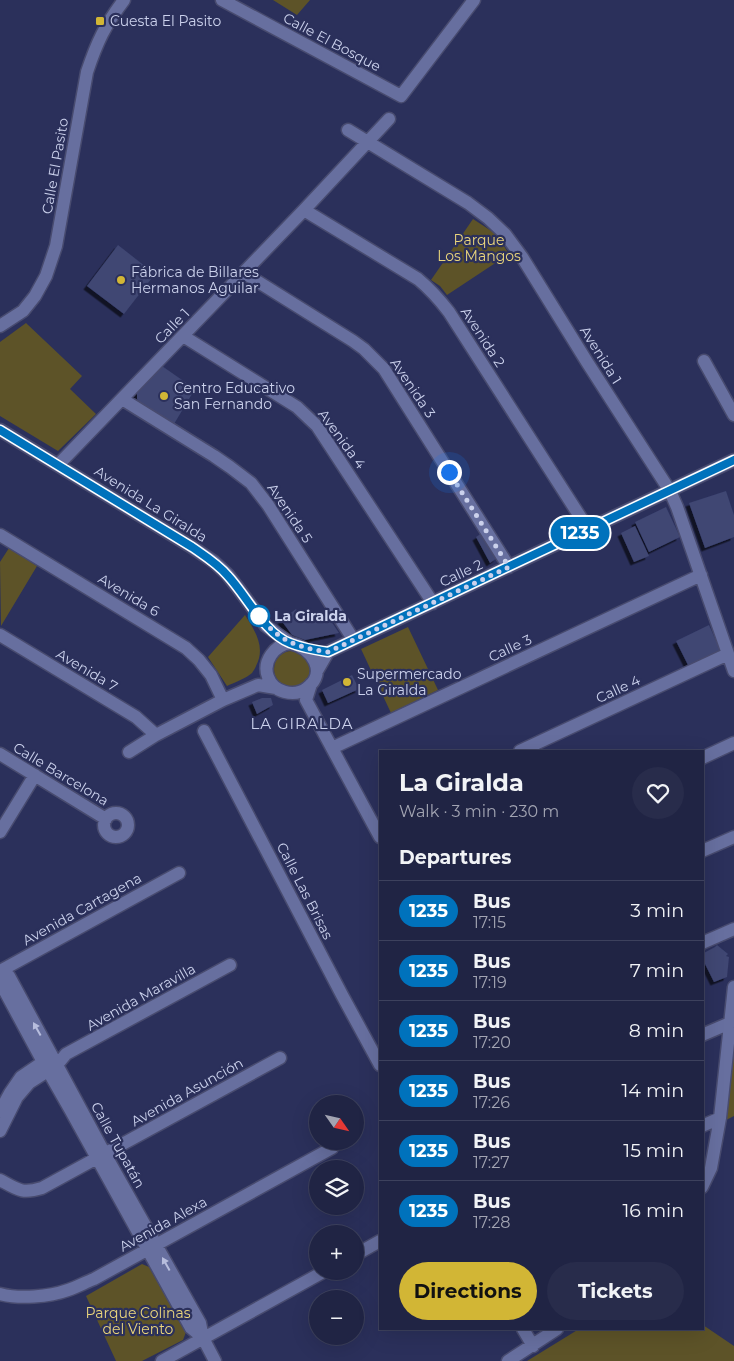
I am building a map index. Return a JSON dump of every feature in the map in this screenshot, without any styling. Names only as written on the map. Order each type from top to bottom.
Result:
[{"type":"street","name":"Calle El Pasito","points":[[0,326],[23,310],[35,296],[46,276],[56,246],[87,72],[104,28],[124,0]]},
{"type":"street","name":"Calle El Bosque","points":[[222,0],[401,96],[474,0]]},
{"type":"street","name":"Calle 1","points":[[58,465],[244,273],[389,119]]},
{"type":"street","name":"Avenida 1","points":[[348,130],[468,203],[505,234],[522,257],[670,491],[734,671]]},
{"type":"street","name":"Avenida 2","points":[[304,210],[418,279],[439,298],[588,530]]},
{"type":"street","name":"Avenida 3","points":[[244,273],[353,341],[369,353],[384,369],[509,567]]},
{"type":"street","name":"Avenida 4","points":[[183,336],[307,415],[317,426],[433,603]]},
{"type":"street","points":[[704,361],[734,415]]},
{"type":"street","name":"Avenida 5","points":[[122,399],[214,456],[251,484],[268,505],[353,639]]},
{"type":"street","name":"Avenida La Giralda","points":[[0,430],[214,562],[227,574],[266,626],[271,640],[271,653]]},
{"type":"street","name":"Calle 2","points":[[316,670],[328,652],[353,639],[734,460]]},
{"type":"street","name":"Avenida 6","points":[[0,535],[186,648],[200,660],[211,675],[223,700]]},
{"type":"street","name":"Calle 3","points":[[332,748],[701,575]]},
{"type":"street","name":"Avenida La Giralda","points":[[266,626],[290,643]]},
{"type":"street","name":"Avenida 7","points":[[0,635],[136,717],[156,735]]},
{"type":"street","points":[[258,685],[266,670],[271,653],[283,644],[290,643],[328,652]]},
{"type":"street","points":[[303,647],[315,662],[316,670],[306,700]]},
{"type":"street","name":"Calle 4","points":[[522,750],[728,654]]},
{"type":"street","points":[[266,670],[270,682],[283,692],[300,692],[311,684]]},
{"type":"street","points":[[129,752],[156,735],[223,700],[258,685],[276,688]]},
{"type":"street","points":[[292,693],[306,700],[332,748],[376,819],[379,832]]},
{"type":"street","name":"Calle Las Brisas","points":[[204,730],[379,1063]]},
{"type":"street","points":[[704,757],[734,743]]},
{"type":"street","name":"Calle Barcelona","points":[[0,754],[106,819]]},
{"type":"street","points":[[0,832],[34,775]]},
{"type":"street","points":[[704,850],[734,837]]},
{"type":"street","name":"Avenida Cartagena","points":[[0,971],[179,873]]},
{"type":"street","points":[[704,942],[734,929]]},
{"type":"street","name":"Avenida Maravilla","points":[[0,1111],[21,1077],[230,965]]},
{"type":"street","name":"Calle Tupatán","points":[[0,971],[9,976],[50,1063]]},
{"type":"street","name":"Calle Tupatán","points":[[0,982],[50,1063],[151,1247],[200,1323],[203,1338],[215,1361]]},
{"type":"street","points":[[704,1183],[711,1168],[720,1118],[734,987]]},
{"type":"street","points":[[704,1034],[730,1023]]},
{"type":"street","name":"Avenida Asunción","points":[[0,1180],[17,1190],[29,1192],[42,1188],[280,1058]]},
{"type":"street","name":"Avenida Maravilla","points":[[0,1131],[17,1098],[28,1082],[50,1063]]},
{"type":"street","points":[[704,1125],[720,1118]]},
{"type":"street","name":"Avenida Alexa","points":[[0,1294],[42,1296],[66,1290],[94,1279],[328,1150]]},
{"type":"street","points":[[364,1250],[379,1242]]},
{"type":"street","points":[[162,1361],[309,1280]]},
{"type":"street","points":[[524,1330],[532,1346]]},
{"type":"street","points":[[508,1361],[556,1330]]},
{"type":"green space","points":[[273,0],[310,0],[297,15]]},
{"type":"green space","name":"Parque Los Mangos","points":[[473,219],[496,234],[509,254],[447,295],[440,286],[431,280]]},
{"type":"green space","points":[[26,323],[82,376],[70,389],[96,414],[58,451],[0,416],[0,342]]},
{"type":"green space","points":[[9,548],[37,566],[1,626],[0,562]]},
{"type":"green space","points":[[245,615],[258,639],[260,646],[259,659],[252,673],[227,686],[208,657]]},
{"type":"green space","points":[[408,627],[438,690],[391,713],[361,649]]},
{"type":"green space","points":[[292,651],[299,652],[305,656],[309,662],[309,676],[305,682],[299,686],[292,687],[285,686],[279,682],[275,676],[274,669],[275,662],[279,656],[285,652]]},
{"type":"green space","points":[[734,1022],[734,1116],[720,1123]]},
{"type":"green space","name":"Parque Colinas del Viento","points":[[142,1264],[149,1267],[186,1332],[183,1340],[142,1361],[116,1361],[86,1296]]},
{"type":"green space","points":[[704,1326],[734,1346],[734,1361],[527,1361],[577,1330],[704,1330]]},
{"type":"building","name":"Fábrica de Billares Hermanos Aguilar","points":[[118,245],[155,274],[124,314],[87,286]]},
{"type":"building","name":"Centro Educativo San Fernando","points":[[162,366],[195,389],[174,424],[140,403],[137,399],[137,393]]},
{"type":"building","points":[[726,491],[734,515],[734,537],[705,548],[689,503]]},
{"type":"building","points":[[666,507],[680,537],[649,552],[635,522]]},
{"type":"building","points":[[635,526],[649,556],[634,562],[621,533]]},
{"type":"building","points":[[482,533],[497,558],[490,563],[476,537]]},
{"type":"building","points":[[296,609],[304,620],[329,618],[339,633],[305,640],[292,635],[281,620]]},
{"type":"building","points":[[709,625],[721,652],[689,667],[676,641]]},
{"type":"building","name":"Supermercado La Giralda","points":[[352,675],[359,689],[328,703],[322,690]]},
{"type":"building","points":[[262,698],[271,698],[273,705],[257,714],[252,702]]},
{"type":"building","points":[[717,945],[729,957],[727,977],[714,982],[704,962],[704,953]]},
{"type":"bus line","name":"1235","points":[[0,430],[214,562],[227,574],[266,626],[280,637],[290,643],[328,652],[734,460]]},
{"type":"place","name":"Cuesta El Pasito","points":[[100,21]]},
{"type":"place","name":"Fábrica de Billares Hermanos Aguilar","points":[[121,280]]},
{"type":"place","name":"Centro Educativo San Fernando","points":[[164,396]]},
{"type":"place","name":"La Giralda","points":[[259,616]]},
{"type":"place","name":"Supermercado La Giralda","points":[[347,682]]},
{"type":"district","name":"LA GIRALDA","points":[[302,723]]},
{"type":"route","points":[[259,616],[256,612],[266,626],[290,643],[328,652],[509,567],[449,472]]}]
